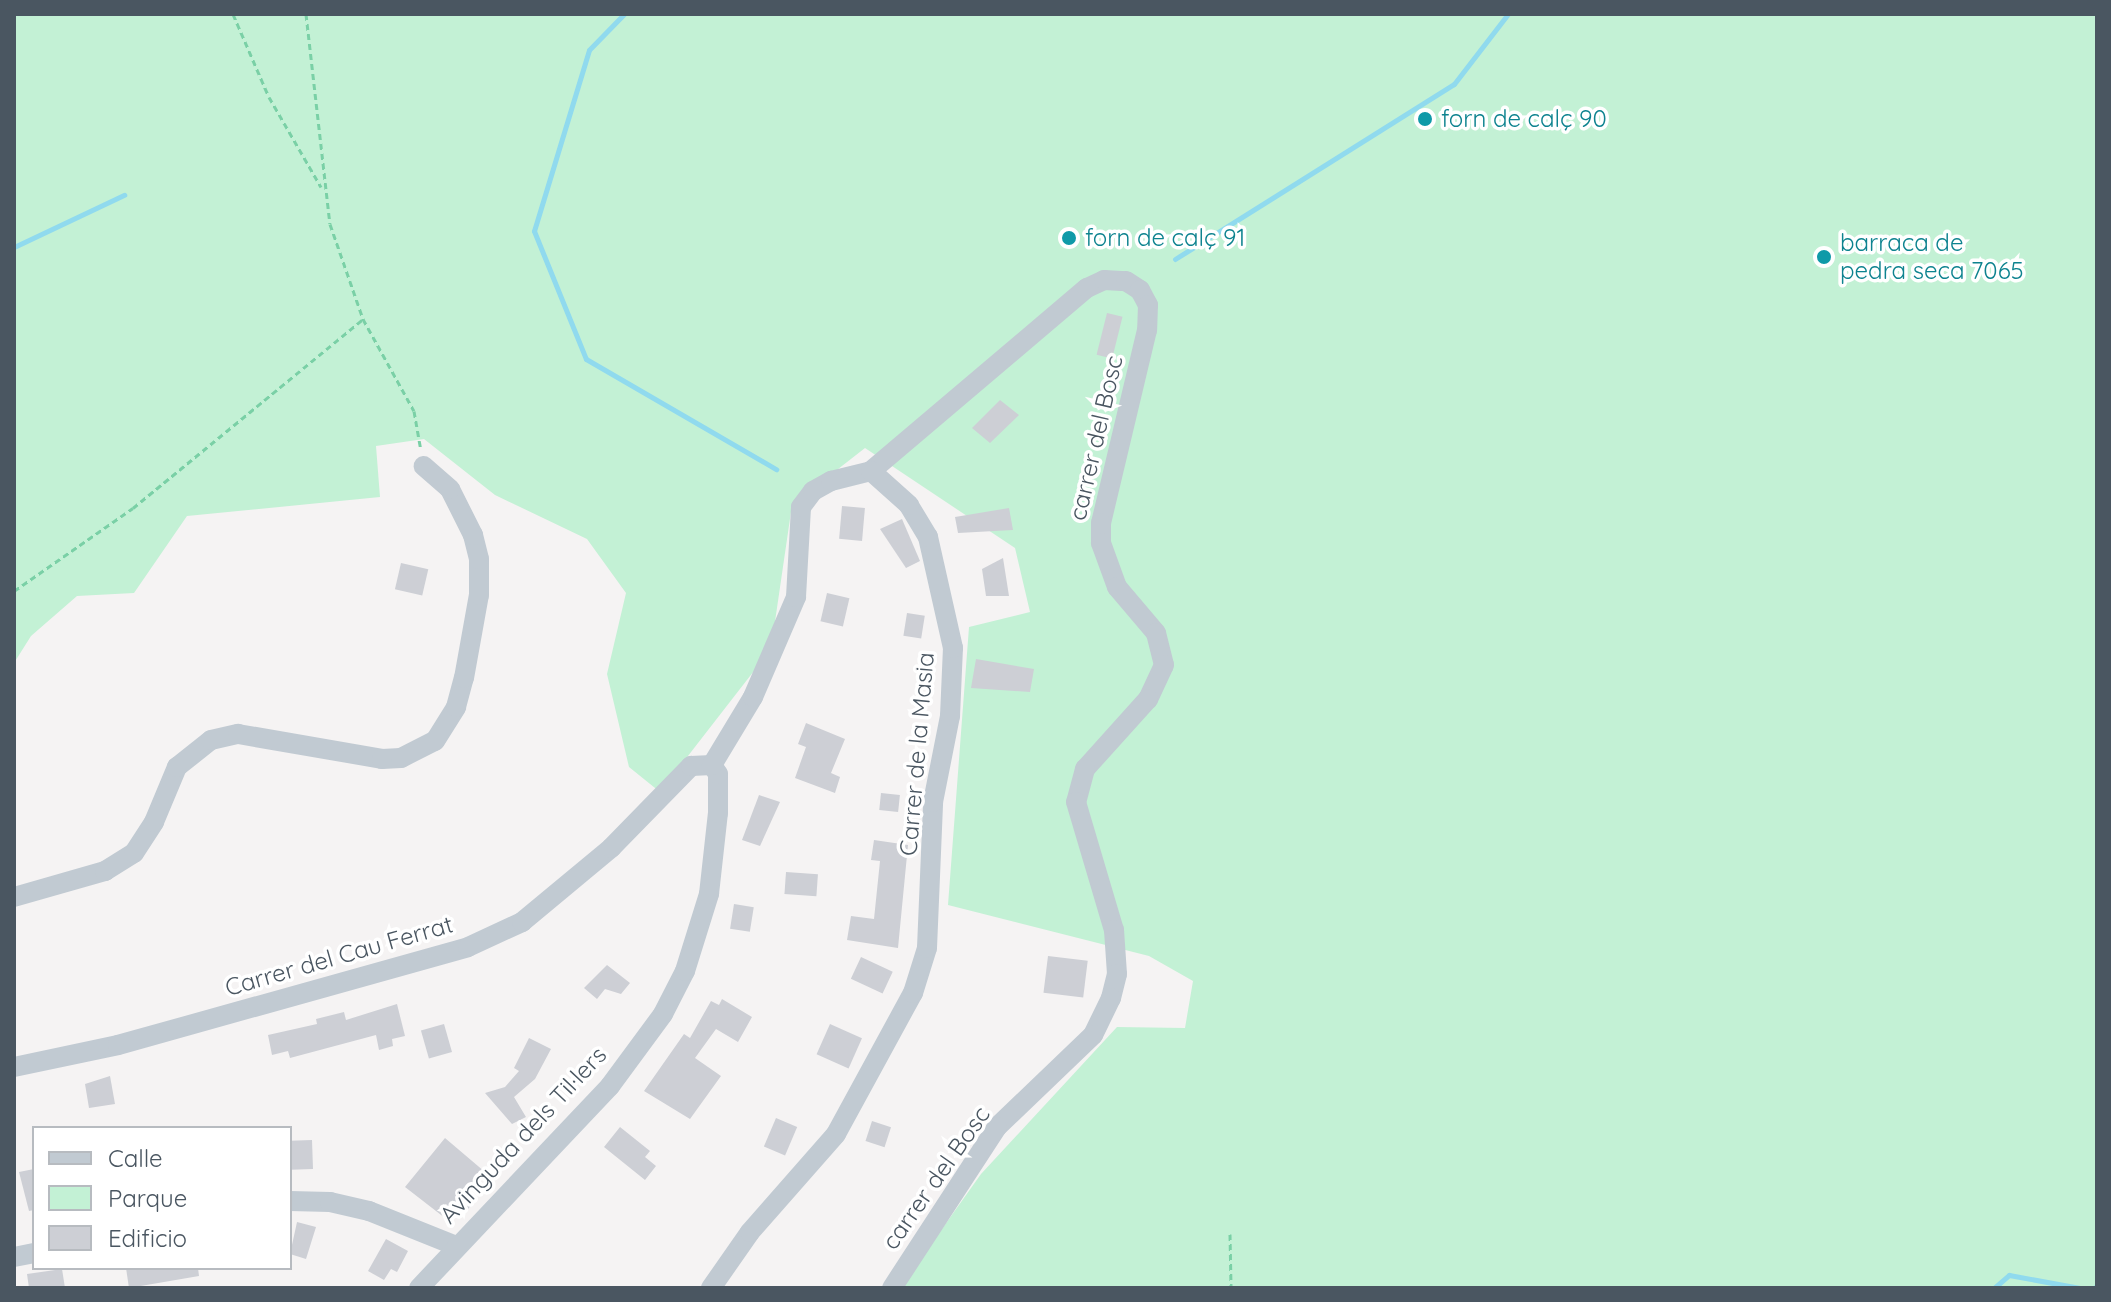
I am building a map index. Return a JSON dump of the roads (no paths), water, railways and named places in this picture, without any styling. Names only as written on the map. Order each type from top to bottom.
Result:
[{"type":"street","name":"carrer del Bosc","points":[[871,471],[1087,288],[1104,280],[1126,281],[1140,290],[1148,305],[1147,330],[1101,523],[1101,543],[1117,587],[1164,649],[1164,665],[1148,699],[1085,769],[1076,802],[1114,930],[1117,974],[1111,998],[1093,1035],[997,1127],[892,1288]]},
{"type":"street","points":[[14,897],[105,871],[128,858],[149,831],[177,767],[186,755],[211,740],[238,734],[382,759],[401,758],[435,741],[456,707],[464,678],[478,606],[479,559],[473,535],[450,489],[424,466]]},
{"type":"street","points":[[712,765],[753,697],[796,597],[801,507],[813,491],[831,481],[871,471]]},
{"type":"street","name":"Carrer de la Masia","points":[[711,1288],[750,1232],[836,1134],[913,993],[927,948],[933,802],[950,716],[953,648],[928,537],[909,505],[871,471]]},
{"type":"street","name":"Carrer del Cau Ferrat","points":[[14,1067],[118,1045],[468,947],[522,922],[611,848],[691,766],[712,765]]},
{"type":"street","name":"Avinguda dels Til·lers","points":[[419,1288],[454,1245],[610,1086],[663,1014],[685,971],[709,894],[719,799],[718,774],[712,765]]},
{"type":"street","points":[[292,1201],[330,1202],[369,1211],[454,1245]]},
{"type":"waterway","points":[[624,14],[589,50],[534,231],[586,359],[776,469]]},
{"type":"waterway","points":[[1175,259],[1454,84],[1508,14]]},
{"type":"waterway","points":[[14,247],[124,195]]},
{"type":"waterway","points":[[1994,1288],[2009,1275],[2080,1288]]},
{"type":"place","name":"forn de calç 90","points":[[1425,119]]},
{"type":"place","name":"forn de calç 91","points":[[1069,238]]},
{"type":"place","name":"barraca de pedra seca 7065","points":[[1824,257]]}]
